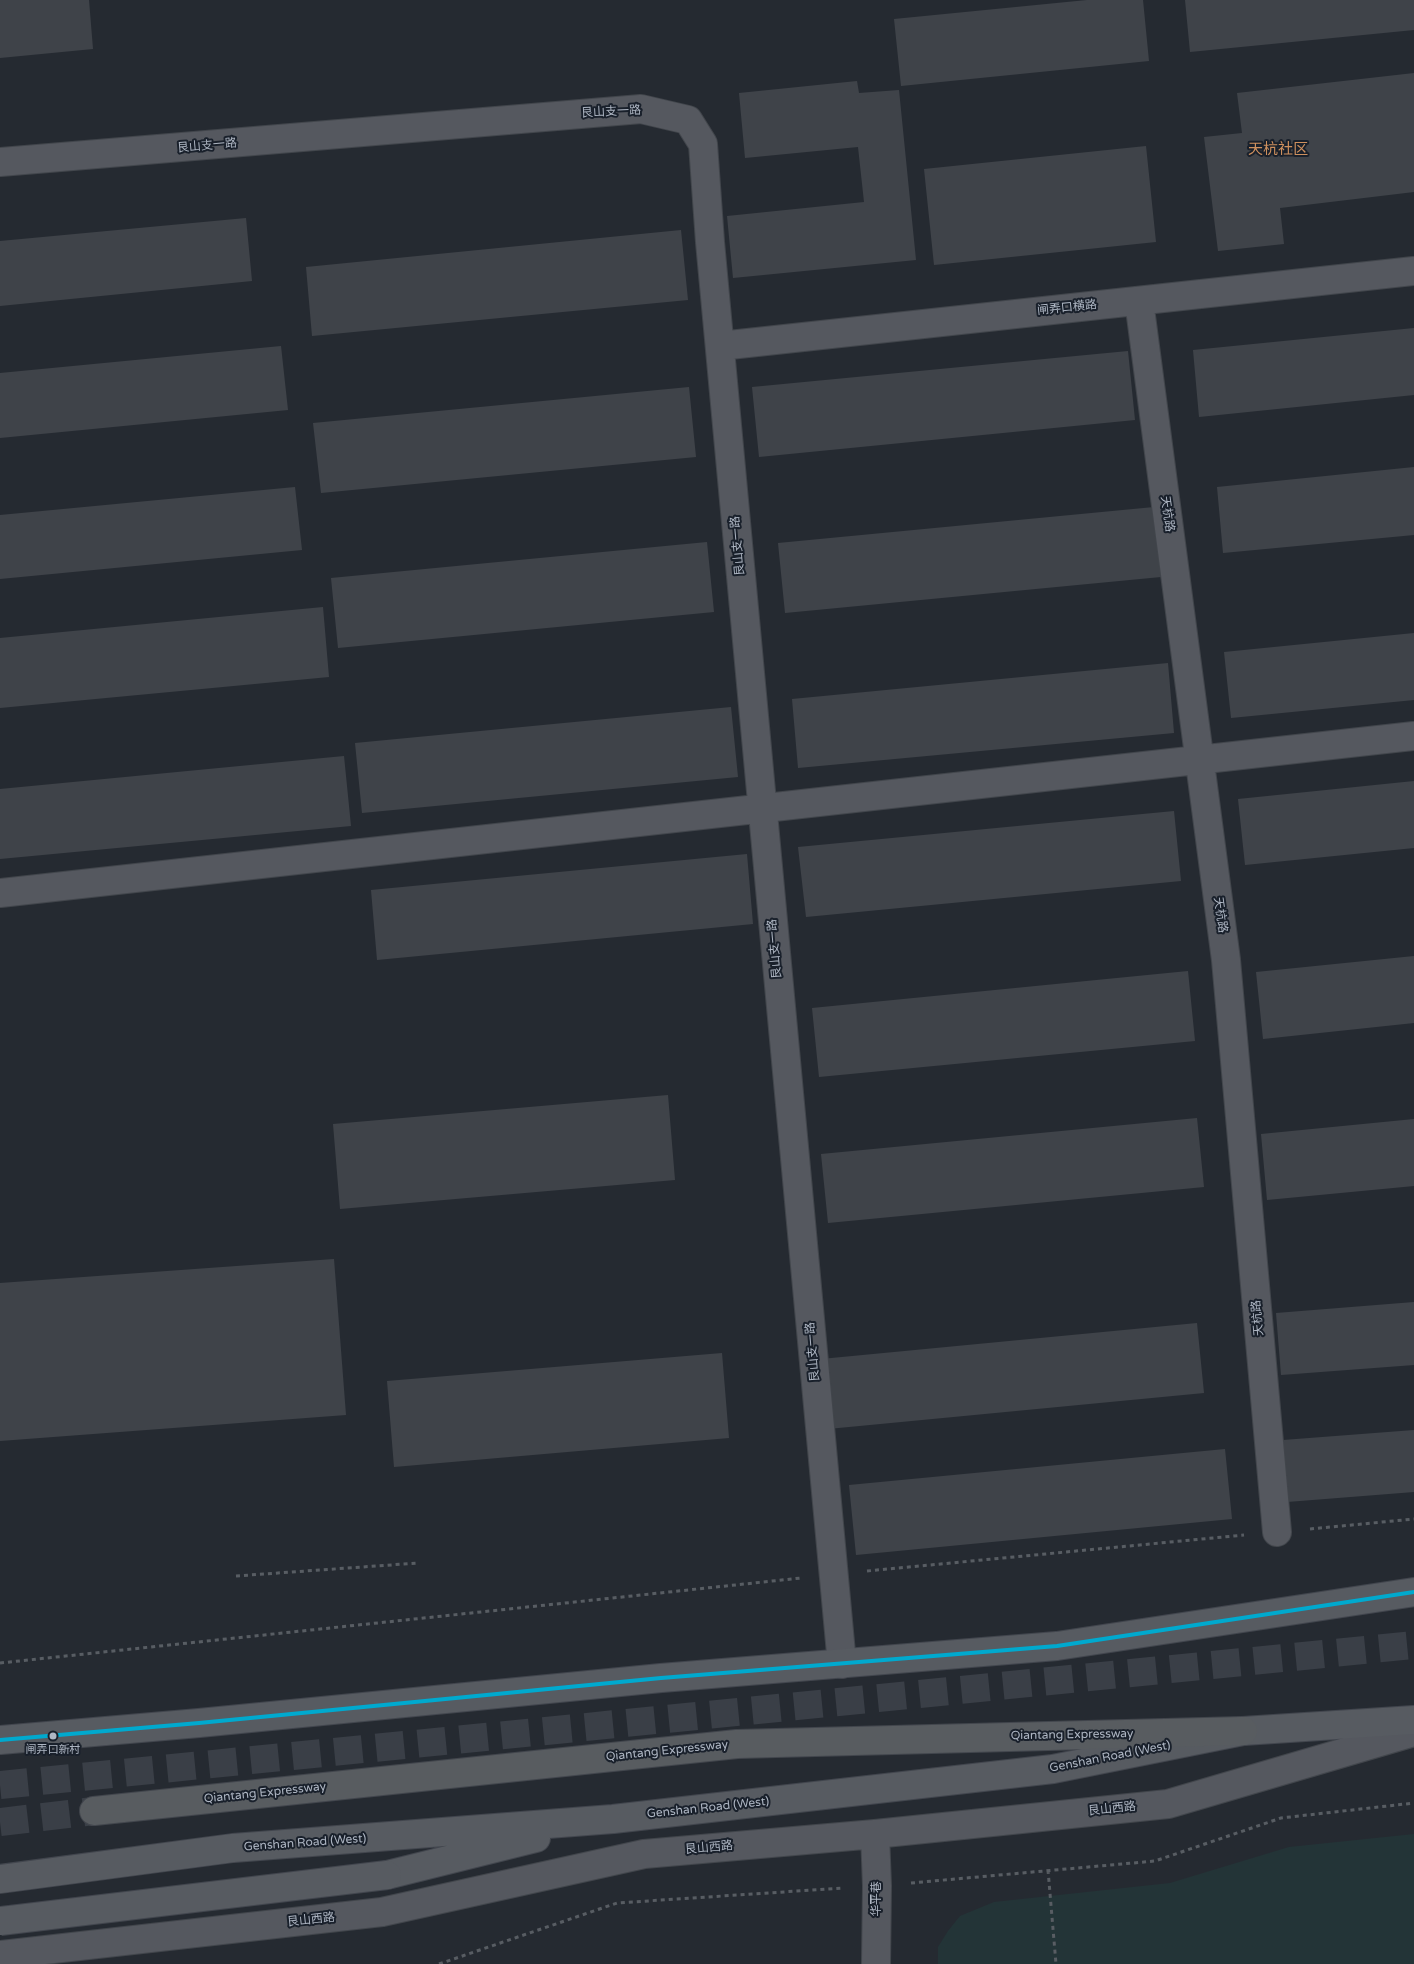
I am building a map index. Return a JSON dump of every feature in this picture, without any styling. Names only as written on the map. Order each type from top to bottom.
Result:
[{"type":"highway","name":"Qiantang Expressway","points":[[94,1811],[737,1744],[1243,1731]]},
{"type":"main road","points":[[0,1740],[208,1722],[661,1678],[1057,1646],[1414,1592]]},
{"type":"main road","name":"Genshan Road (West)","points":[[0,1879],[233,1848],[614,1819],[1053,1769],[1243,1731],[1414,1720]]},
{"type":"main road","points":[[0,1921],[387,1875],[614,1819]]},
{"type":"street","name":"艮山支一路","points":[[0,162],[641,109],[688,120],[703,144],[762,808],[842,1664]]},
{"type":"street","name":"闸弄口横路","points":[[720,346],[1414,271]]},
{"type":"street","name":"天杭路","points":[[1139,301],[1226,960],[1277,1532]]},
{"type":"street","points":[[0,893],[1414,736]]},
{"type":"street","name":"艮山西路","points":[[0,1955],[382,1912],[644,1854],[875,1834],[1168,1804],[1414,1732]]},
{"type":"street","name":"华平巷","points":[[875,1834],[878,1886],[876,1964]]},
{"type":"path","points":[[0,1663],[834,1574],[1414,1520]]},
{"type":"path","points":[[236,1576],[418,1563]]},
{"type":"path","points":[[439,1964],[617,1903],[878,1886],[1155,1861],[1281,1818],[1414,1803]]},
{"type":"path","points":[[1048,1870],[1056,1964]]},
{"type":"shaded area","points":[[1414,1834],[1414,1964],[938,1964],[938,1947],[960,1916],[994,1902],[1170,1883],[1289,1847]]},
{"type":"building","points":[[0,0],[89,0],[93,49],[0,58]]},
{"type":"building","points":[[1087,0],[1143,0],[1149,61],[901,86],[894,19]]},
{"type":"building","points":[[1185,0],[1414,0],[1414,30],[1190,52]]},
{"type":"building","points":[[1414,73],[1414,192],[1280,208],[1284,244],[1218,251],[1204,137],[1242,133],[1237,93]]},
{"type":"building","points":[[857,81],[859,93],[899,90],[916,260],[733,278],[727,216],[864,202],[858,147],[745,158],[739,93]]},
{"type":"building","points":[[1146,146],[1156,242],[934,265],[924,169]]},
{"type":"building","points":[[246,218],[252,281],[0,306],[0,241]]},
{"type":"building","points":[[681,230],[688,300],[312,336],[306,267]]},
{"type":"building","points":[[1414,328],[1414,395],[1199,417],[1193,350]]},
{"type":"building","points":[[281,346],[288,410],[0,438],[0,373]]},
{"type":"building","points":[[1128,351],[1135,420],[759,457],[752,387]]},
{"type":"building","points":[[689,387],[696,457],[321,493],[313,423]]},
{"type":"building","points":[[1414,467],[1414,535],[1223,553],[1217,487]]},
{"type":"building","points":[[295,487],[302,550],[0,579],[0,515]]},
{"type":"building","points":[[1154,507],[1161,577],[785,613],[778,543]]},
{"type":"building","points":[[707,542],[714,612],[338,648],[331,578]]},
{"type":"building","points":[[323,607],[329,677],[0,708],[0,638]]},
{"type":"building","points":[[1414,633],[1414,700],[1231,718],[1224,652]]},
{"type":"building","points":[[1168,663],[1174,733],[798,768],[792,699]]},
{"type":"building","points":[[731,707],[738,777],[362,813],[355,743]]},
{"type":"building","points":[[344,756],[351,826],[0,859],[0,789]]},
{"type":"building","points":[[1414,781],[1414,848],[1245,865],[1238,799]]},
{"type":"building","points":[[1174,811],[1181,881],[806,917],[798,847]]},
{"type":"building","points":[[747,854],[753,924],[377,960],[371,890]]},
{"type":"building","points":[[1414,956],[1414,1023],[1263,1039],[1256,972]]},
{"type":"building","points":[[1188,971],[1195,1041],[819,1077],[812,1008]]},
{"type":"building","points":[[668,1095],[675,1180],[340,1209],[333,1124]]},
{"type":"building","points":[[1197,1118],[1204,1187],[828,1223],[821,1154]]},
{"type":"building","points":[[1414,1119],[1414,1186],[1267,1200],[1261,1134]]},
{"type":"building","points":[[334,1259],[346,1415],[0,1441],[0,1283]]},
{"type":"building","points":[[1414,1302],[1414,1365],[1281,1375],[1276,1313]]},
{"type":"building","points":[[1197,1323],[1204,1393],[828,1429],[821,1359]]},
{"type":"building","points":[[722,1353],[729,1438],[394,1467],[387,1381]]},
{"type":"building","points":[[1414,1430],[1414,1492],[1287,1502],[1283,1440]]},
{"type":"building","points":[[1225,1449],[1232,1519],[856,1555],[849,1485]]},
{"type":"tunnel","points":[[0,1785],[1414,1645]]},
{"type":"tunnel","points":[[0,1822],[94,1811]]},
{"type":"transit line","points":[[0,1740],[199,1723],[661,1678],[1057,1646],[1414,1592]]},
{"type":"place","name":"闸弄口新村","points":[[53,1736]]},
{"type":"district","name":"天杭社区","points":[[1278,150]]}]
